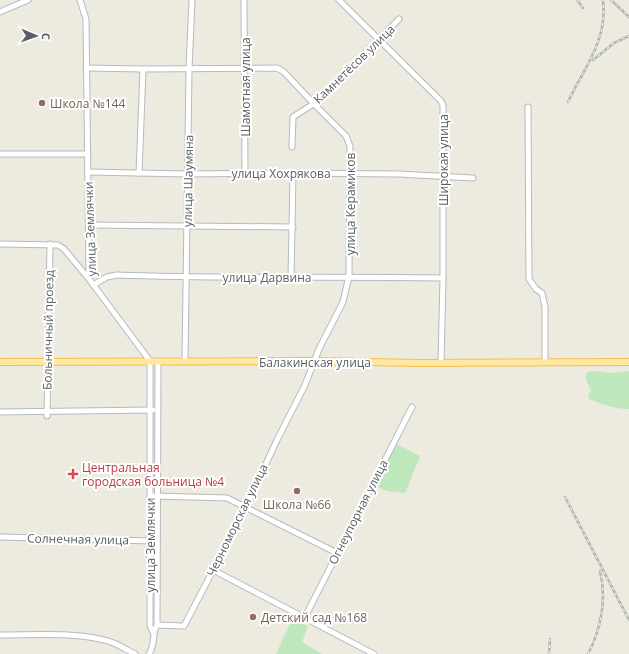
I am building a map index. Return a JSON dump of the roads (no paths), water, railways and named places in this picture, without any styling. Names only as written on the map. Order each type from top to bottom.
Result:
[{"type":"main road","name":"Балакинская улица","points":[[0,362],[629,362]]},
{"type":"street","points":[[0,12],[28,0]]},
{"type":"street","name":"улица Землячки","points":[[80,0],[86,19],[89,279],[150,361],[150,626],[154,632]]},
{"type":"street","name":"улица Шаумяна","points":[[185,361],[189,69],[192,0]]},
{"type":"street","name":"Шамотная улица","points":[[244,0],[245,174]]},
{"type":"street","name":"Широкая улица","points":[[339,0],[441,101],[443,105],[443,278],[441,363]]},
{"type":"street","name":"Камнетёсов улица","points":[[292,147],[293,117],[314,104],[399,19]]},
{"type":"street","name":"улица Керамиков","points":[[86,68],[277,68],[284,72],[346,136],[350,146],[349,276],[343,302],[314,361]]},
{"type":"street","points":[[139,173],[142,69]]},
{"type":"street","points":[[528,107],[529,279],[536,289],[542,293],[545,307],[545,362]]},
{"type":"street","points":[[0,154],[88,154]]},
{"type":"street","name":"улица Хохрякова","points":[[88,172],[188,174],[350,173],[474,178]]},
{"type":"street","points":[[291,278],[293,173]]},
{"type":"street","points":[[89,225],[293,227]]},
{"type":"street","points":[[0,244],[58,245],[64,249],[89,279]]},
{"type":"street","name":"Больничный проезд","points":[[47,414],[50,244]]},
{"type":"street","name":"улица Дарвина","points":[[93,285],[117,275],[186,278],[291,278],[349,276],[443,278]]},
{"type":"street","name":"улица Землячки","points":[[157,625],[158,361]]},
{"type":"street","name":"Черноморская улица","points":[[157,625],[184,626],[246,507],[276,440],[305,385],[314,361]]},
{"type":"street","name":"Огнеупорная улица","points":[[304,617],[412,407]]},
{"type":"street","points":[[0,412],[47,414],[158,410]]},
{"type":"street","points":[[150,496],[227,498],[337,553]]},
{"type":"street","name":"Солнечная улица","points":[[0,537],[157,540]]},
{"type":"street","points":[[213,570],[374,654]]},
{"type":"street","points":[[149,654],[153,647],[154,632],[157,625]]},
{"type":"street","points":[[0,635],[85,636],[106,640],[135,654]]},
{"type":"railway","points":[[577,0],[583,8]]},
{"type":"railway","points":[[568,102],[598,41],[604,14],[603,0]]},
{"type":"railway","points":[[611,0],[629,17]]},
{"type":"railway","points":[[593,60],[614,43],[629,36]]},
{"type":"railway","points":[[565,497],[629,620]]},
{"type":"railway","points":[[588,654],[593,644],[602,614],[603,592],[600,571]]},
{"type":"railway","points":[[549,654],[550,639]]},
{"type":"place","name":"Школа №144","points":[[42,103]]},
{"type":"place","name":"Центральная городская больница №4","points":[[73,474]]},
{"type":"place","name":"Школа №66","points":[[297,491]]},
{"type":"place","name":"Детский сад №168","points":[[253,617]]}]
